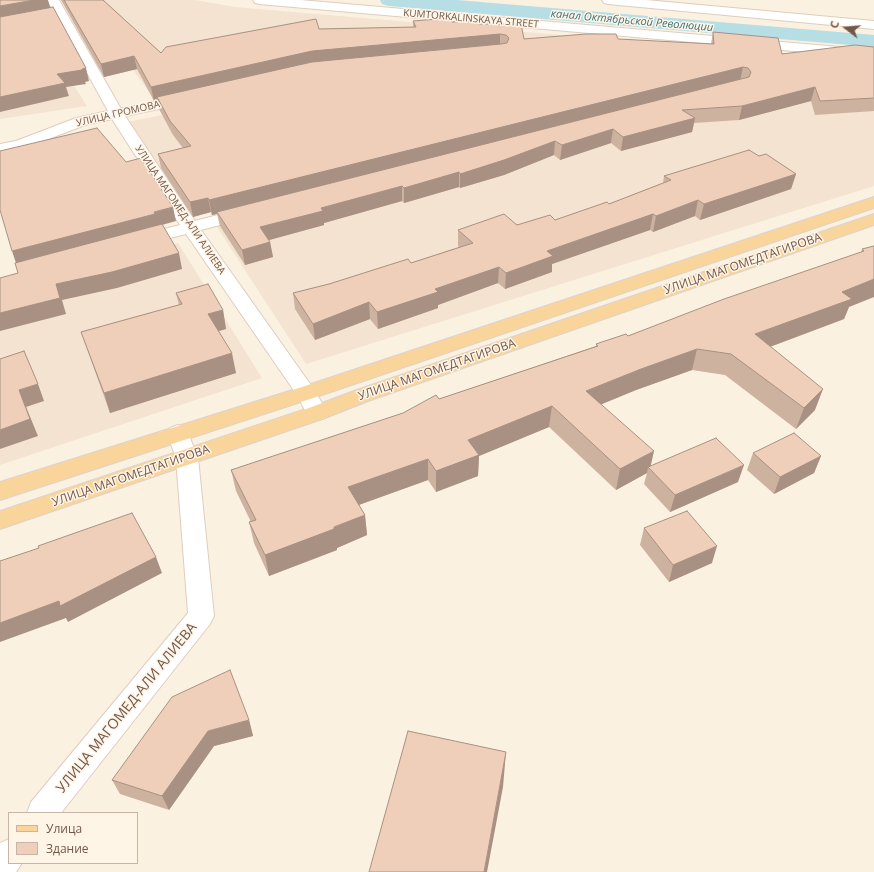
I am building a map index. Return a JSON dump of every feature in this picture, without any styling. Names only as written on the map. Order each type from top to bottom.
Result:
[{"type":"main road","name":"УЛИЦА МАГОМЕДТАГИРОВА","points":[[0,491],[306,392],[874,202]]},
{"type":"main road","name":"УЛИЦА МАГОМЕДТАГИРОВА","points":[[0,520],[318,413],[362,396],[874,219]]},
{"type":"street","name":"KUMTORKALINSKAYA STREET","points":[[259,0],[874,54]]},
{"type":"street","points":[[608,0],[874,25]]},
{"type":"street","name":"УЛИЦА МАГОМЕД-АЛИ АЛИЕВА","points":[[53,10],[117,115],[190,227],[306,392],[318,413]]},
{"type":"street","name":"УЛИЦА ГРОМОВА","points":[[0,149],[20,144],[81,121],[117,115],[200,96]]},
{"type":"street","points":[[15,131],[81,121]]},
{"type":"street","points":[[122,246],[266,208]]},
{"type":"street","name":"УЛИЦА МАГОМЕД-АЛИ АЛИЕВА","points":[[43,812],[201,616],[187,458],[178,433]]},
{"type":"street","points":[[0,866],[8,856]]},
{"type":"shaded area","points":[[83,0],[195,0],[235,7],[874,62],[874,186],[306,364],[215,224],[761,99],[193,215],[127,122],[320,84],[308,58],[149,92]]},
{"type":"shaded area","points":[[38,29],[87,106],[0,119],[0,36]]},
{"type":"shaded area","points":[[178,243],[262,378],[0,465],[0,294]]},
{"type":"building","points":[[0,0],[34,0],[0,6]]},
{"type":"building","points":[[64,0],[103,0],[161,53],[166,47],[316,19],[319,29],[416,27],[413,21],[450,18],[452,22],[479,20],[479,24],[521,24],[524,39],[586,34],[616,34],[618,39],[714,44],[713,32],[778,38],[782,54],[855,45],[874,47],[874,98],[820,101],[815,87],[742,106],[682,110],[695,118],[623,137],[613,129],[562,145],[555,141],[504,160],[460,174],[459,172],[404,188],[402,186],[321,208],[323,211],[260,227],[270,242],[242,250],[217,212],[749,77],[751,72],[748,68],[743,67],[209,200],[208,198],[190,202],[158,154],[191,146],[170,121],[157,97],[312,62],[501,44],[507,43],[509,38],[506,35],[500,34],[312,51],[151,87],[134,56],[101,64]]},
{"type":"building","points":[[53,7],[86,68],[57,74],[65,83],[0,97],[0,17]]},
{"type":"building","points":[[97,128],[126,162],[141,158],[173,207],[154,212],[155,214],[12,251],[0,210],[0,151]]},
{"type":"building","points":[[749,150],[759,156],[766,154],[796,174],[704,204],[698,200],[656,216],[653,214],[547,251],[553,256],[506,273],[499,267],[435,289],[438,292],[377,312],[369,302],[313,324],[293,293],[329,284],[408,259],[411,263],[473,243],[458,230],[504,214],[517,225],[550,215],[555,220],[607,202],[609,204],[671,180],[664,176]]},
{"type":"building","points":[[162,224],[179,253],[112,272],[56,284],[60,298],[0,313],[0,278],[18,273],[15,263]]},
{"type":"building","points":[[874,246],[874,279],[842,292],[852,299],[755,334],[823,389],[804,408],[731,354],[697,349],[586,391],[654,451],[620,469],[552,406],[468,440],[479,455],[436,471],[428,459],[348,487],[365,515],[334,527],[334,529],[265,555],[249,522],[256,520],[231,470],[403,413],[436,395],[439,399],[598,346],[596,344],[626,334],[628,336],[724,299],[864,251],[862,249]]},
{"type":"building","points":[[208,284],[223,310],[208,314],[232,353],[104,393],[81,332],[182,304],[176,293]]},
{"type":"building","points":[[24,351],[38,384],[19,390],[30,419],[0,430],[0,359]]},
{"type":"building","points":[[794,433],[821,456],[780,477],[753,453]]},
{"type":"building","points":[[716,438],[744,465],[675,495],[648,467]]},
{"type":"building","points":[[687,511],[717,546],[673,565],[644,528]]},
{"type":"building","points":[[132,513],[156,557],[60,606],[59,601],[0,623],[0,561]]},
{"type":"building","points":[[230,670],[249,720],[208,731],[162,796],[112,780],[172,697]]},
{"type":"building","points":[[408,731],[506,752],[484,872],[369,872]]},
{"type":"waterway","name":"канал Октябрьской Революции","points":[[389,0],[874,41]]}]
